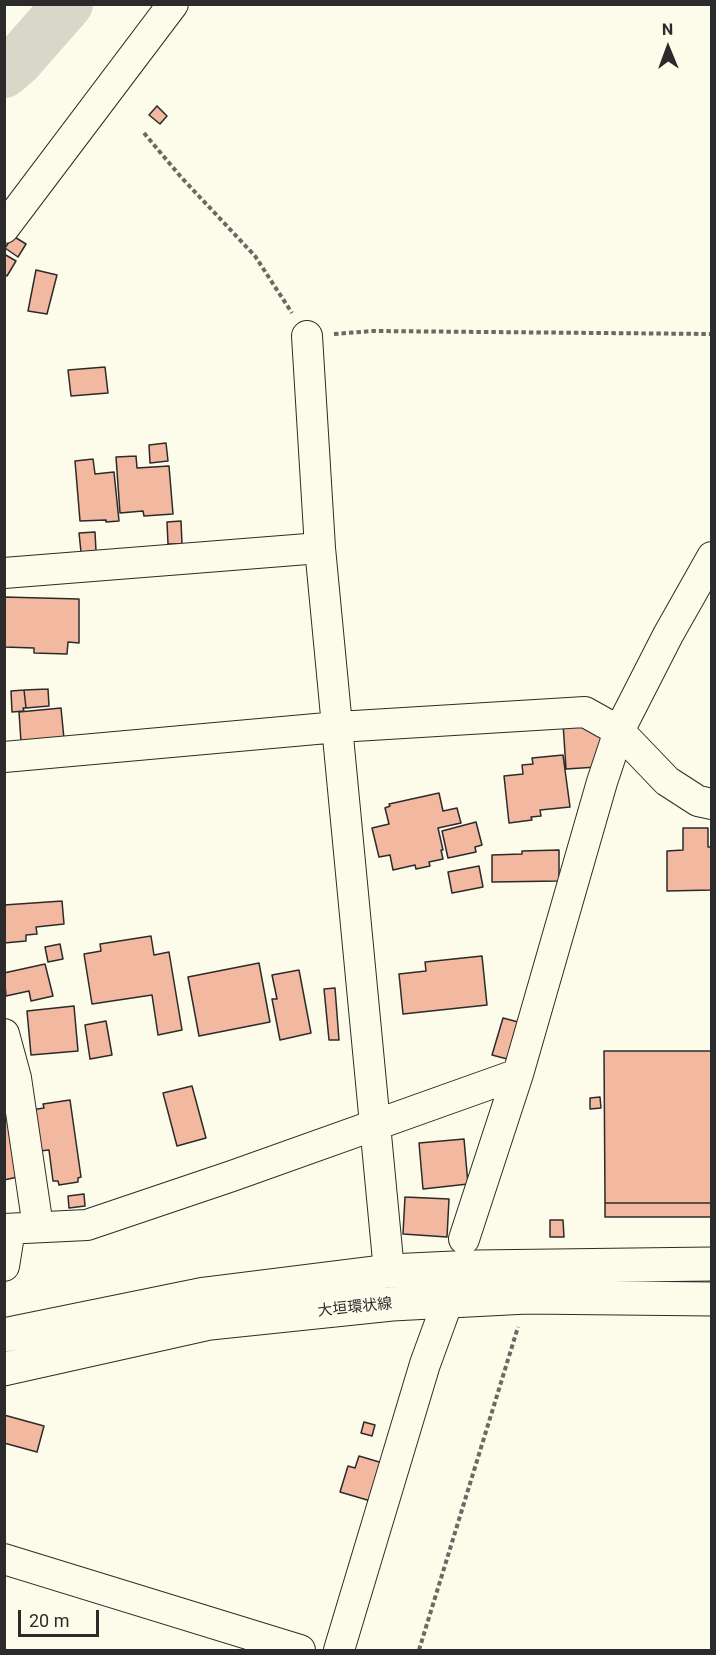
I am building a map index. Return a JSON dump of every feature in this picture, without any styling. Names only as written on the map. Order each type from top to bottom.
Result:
[{"type":"main road","name":"大垣環状線","points":[[4,1335],[205,1294],[389,1271],[470,1253],[530,1282],[711,1299]]},
{"type":"main road","name":"大垣環状線","points":[[4,1369],[210,1323],[393,1304],[453,1301],[530,1282],[711,1264]]},
{"type":"street","points":[[4,228],[173,4]]},
{"type":"street","points":[[307,336],[320,548],[389,1271]]},
{"type":"street","points":[[4,573],[320,548]]},
{"type":"street","points":[[470,1253],[518,1074],[602,782],[627,738],[668,635],[711,557]]},
{"type":"street","points":[[4,757],[338,727],[585,712],[627,738],[667,781],[698,801],[711,804]]},
{"type":"street","points":[[4,1034],[16,1078],[17,1228],[4,1266]]},
{"type":"street","points":[[17,1228],[87,1225],[518,1074]]},
{"type":"street","points":[[339,1650],[425,1364],[453,1301]]},
{"type":"street","points":[[4,1559],[300,1650]]},
{"type":"path","points":[[144,133],[181,177],[255,256],[307,336],[373,331],[711,334]]},
{"type":"path","points":[[419,1650],[530,1282]]},
{"type":"building","points":[[157,106],[167,116],[160,124],[149,115]]},
{"type":"building","points":[[13,236],[26,244],[18,257],[5,248]]},
{"type":"building","points":[[4,254],[16,261],[7,276],[4,274]]},
{"type":"building","points":[[36,270],[57,275],[47,314],[28,311]]},
{"type":"building","points":[[105,367],[108,393],[71,396],[68,370]]},
{"type":"building","points":[[166,443],[168,461],[150,463],[149,445]]},
{"type":"building","points":[[136,456],[137,468],[169,466],[173,514],[144,516],[143,511],[120,513],[116,457]]},
{"type":"building","points":[[93,459],[95,474],[114,472],[119,521],[80,521],[75,461]]},
{"type":"building","points":[[181,521],[182,544],[168,544],[167,522]]},
{"type":"building","points":[[95,532],[96,551],[81,552],[79,533]]},
{"type":"building","points":[[4,597],[79,599],[79,643],[68,642],[67,654],[34,653],[34,648],[4,647]]},
{"type":"building","points":[[48,689],[49,706],[26,708],[24,690]]},
{"type":"building","points":[[24,690],[26,708],[23,708],[24,711],[12,712],[11,691]]},
{"type":"building","points":[[61,708],[64,739],[21,742],[19,712]]},
{"type":"building","points":[[599,721],[607,755],[597,767],[566,769],[563,723]]},
{"type":"building","points":[[563,755],[570,807],[540,810],[541,816],[531,817],[532,820],[509,823],[504,776],[523,774],[522,765],[533,764],[532,758]]},
{"type":"building","points":[[439,793],[443,811],[457,808],[461,823],[438,828],[443,859],[429,862],[430,866],[416,869],[415,865],[393,870],[390,855],[379,857],[372,828],[389,824],[385,808],[390,806],[389,804]]},
{"type":"building","points":[[476,822],[482,845],[475,847],[476,852],[448,858],[442,831]]},
{"type":"building","points":[[683,828],[708,828],[708,847],[712,847],[712,890],[667,891],[667,851],[683,850]]},
{"type":"building","points":[[559,850],[559,881],[492,882],[492,855]]},
{"type":"building","points":[[479,866],[483,887],[452,893],[448,872]]},
{"type":"building","points":[[62,901],[64,924],[36,927],[37,934],[26,935],[26,941],[4,943],[4,905]]},
{"type":"building","points":[[151,936],[154,955],[169,952],[182,1030],[158,1035],[152,995],[92,1004],[84,954],[101,951],[100,944]]},
{"type":"building","points":[[60,944],[63,959],[48,962],[45,947]]},
{"type":"building","points":[[482,956],[487,1005],[403,1014],[399,974],[426,971],[425,962]]},
{"type":"building","points":[[259,963],[270,1022],[199,1036],[188,977]]},
{"type":"building","points":[[45,964],[53,996],[31,1001],[29,991],[6,996],[4,973]]},
{"type":"building","points":[[299,970],[311,1033],[280,1040],[272,999],[277,999],[272,975]]},
{"type":"building","points":[[335,988],[339,1040],[329,1040],[324,989]]},
{"type":"building","points":[[74,1006],[78,1051],[31,1055],[27,1011]]},
{"type":"building","points":[[503,1018],[522,1023],[511,1060],[492,1055]]},
{"type":"building","points":[[106,1021],[112,1055],[90,1059],[85,1025]]},
{"type":"building","points":[[604,1051],[712,1051],[712,1203],[605,1203]]},
{"type":"building","points":[[192,1086],[206,1138],[177,1146],[163,1093]]},
{"type":"building","points":[[600,1097],[601,1108],[590,1109],[590,1098]]},
{"type":"building","points":[[70,1100],[81,1177],[78,1178],[78,1182],[59,1185],[58,1181],[53,1181],[49,1150],[30,1152],[24,1111],[44,1108],[43,1104]]},
{"type":"building","points":[[10,1114],[22,1176],[4,1180],[4,1115]]},
{"type":"building","points":[[464,1139],[468,1184],[423,1189],[419,1143]]},
{"type":"building","points":[[84,1194],[85,1206],[69,1208],[68,1196]]},
{"type":"building","points":[[405,1197],[449,1199],[447,1237],[403,1234]]},
{"type":"building","points":[[605,1203],[712,1203],[712,1217],[605,1217]]},
{"type":"building","points":[[550,1220],[563,1220],[564,1237],[550,1237]]},
{"type":"building","points":[[4,1415],[44,1426],[37,1452],[4,1443]]},
{"type":"building","points":[[364,1422],[375,1425],[372,1436],[361,1433]]},
{"type":"building","points":[[359,1456],[386,1464],[374,1502],[340,1492],[348,1466],[355,1468]]},
{"type":"waterway","points":[[4,73],[18,61],[68,4]]}]
